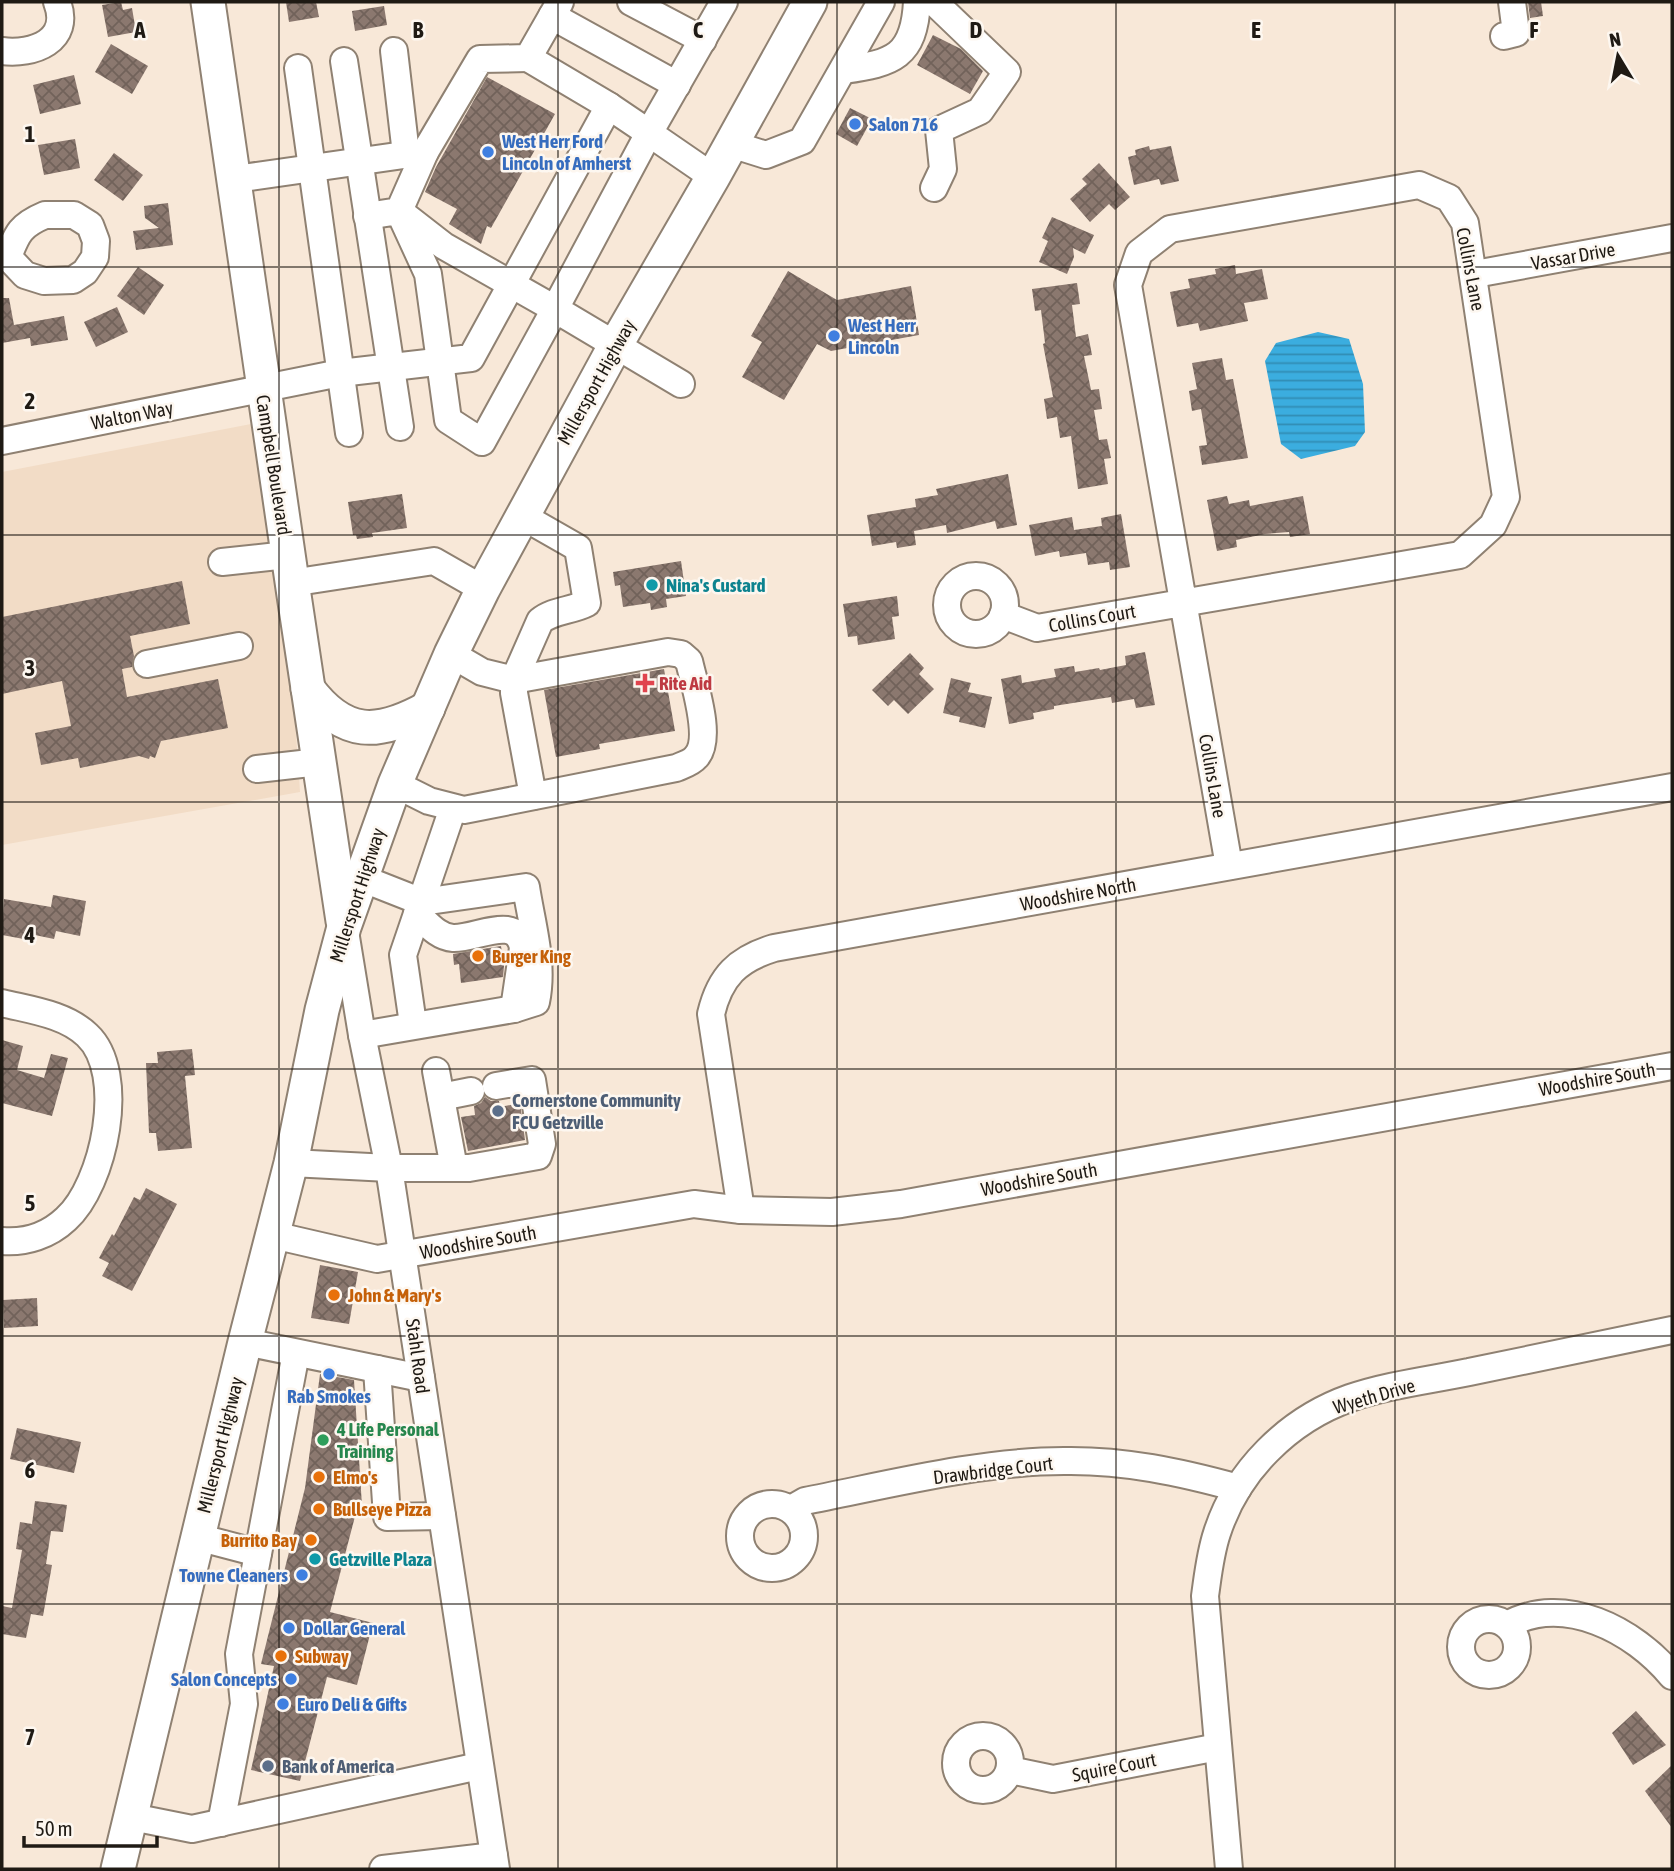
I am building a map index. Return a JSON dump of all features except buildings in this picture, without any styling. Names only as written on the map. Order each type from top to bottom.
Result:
[{"type":"main road","name":"Campbell Boulevard","points":[[208,2],[235,179],[262,388],[344,927]]},
{"type":"main road","name":"Millersport Highway","points":[[118,1869],[197,1537],[291,1164],[322,1010],[344,927],[395,783],[451,654],[483,589],[615,346],[810,2]]},
{"type":"main road","points":[[308,690],[322,709],[357,727],[391,726],[428,708]]},
{"type":"street","points":[[2,51],[33,50],[47,44],[61,21],[57,2]]},
{"type":"street","points":[[631,2],[702,40]]},
{"type":"street","points":[[713,177],[649,133],[609,106],[528,58],[480,60],[415,153],[399,211],[428,274],[448,420],[482,442],[649,133],[724,2]]},
{"type":"street","points":[[731,144],[766,155],[802,141],[881,2]]},
{"type":"street","points":[[844,70],[888,62],[902,53],[910,37],[917,2]]},
{"type":"street","points":[[934,2],[1007,72],[980,111],[939,130],[943,169],[934,188]]},
{"type":"street","points":[[1504,36],[1516,33],[1512,2]]},
{"type":"street","points":[[528,58],[556,9],[677,85]]},
{"type":"street","points":[[394,51],[415,153]]},
{"type":"street","points":[[344,61],[400,427]]},
{"type":"street","points":[[298,68],[349,433]]},
{"type":"street","points":[[510,285],[609,106]]},
{"type":"street","points":[[235,179],[415,153]]},
{"type":"street","name":"Collins Lane","points":[[1183,603],[1460,555],[1493,525],[1506,497],[1475,274],[1465,223],[1449,198],[1419,185],[1170,229],[1139,253],[1128,285],[1183,603],[1229,866]]},
{"type":"street","points":[[368,216],[399,211],[444,246],[681,384]]},
{"type":"street","name":"Vassar Drive","points":[[1475,274],[1672,238]]},
{"type":"street","name":"Walton Way","points":[[2,441],[340,373],[471,358],[510,285]]},
{"type":"street","points":[[522,516],[578,548],[587,603],[576,609],[548,614],[540,621],[514,680],[514,693],[533,796]]},
{"type":"street","points":[[222,562],[289,569],[434,561],[483,589]]},
{"type":"street","name":"Collins Court","points":[[1003,615],[1037,628],[1183,603]]},
{"type":"street","points":[[147,664],[239,646]]},
{"type":"street","points":[[395,783],[429,801],[464,810],[676,768],[696,757],[702,747],[704,732],[690,661],[681,654],[668,652],[514,680],[482,672],[451,654]]},
{"type":"street","points":[[257,769],[319,762]]},
{"type":"street","name":"Woodshire North","points":[[741,1210],[711,1014],[724,980],[740,963],[755,954],[774,948],[1672,787]]},
{"type":"street","points":[[413,1024],[403,955],[453,808]]},
{"type":"street","points":[[361,878],[420,908],[436,933],[452,938],[482,935],[496,929],[508,929],[517,933],[523,948],[514,1009]]},
{"type":"street","points":[[362,1035],[413,1024],[514,1009],[536,1002],[540,983],[539,959],[526,887],[420,908]]},
{"type":"street","name":"Stahl Road","points":[[344,927],[362,1035],[389,1168],[495,1863]]},
{"type":"street","points":[[2,1003],[64,1020],[85,1033],[100,1052],[106,1068],[109,1097],[104,1141],[91,1179],[77,1207],[68,1218],[40,1236],[2,1241]]},
{"type":"street","name":"Woodshire South","points":[[273,1235],[377,1259],[694,1204],[741,1210],[832,1212],[901,1204],[1672,1066]]},
{"type":"street","points":[[291,1164],[454,1168],[538,1156],[542,1144],[532,1080],[484,1089],[438,1084],[454,1168]]},
{"type":"street","name":"Wyeth Drive","points":[[1229,1869],[1205,1596],[1209,1561],[1217,1533],[1238,1488],[1255,1464],[1290,1431],[1323,1410],[1350,1399],[1672,1330]]},
{"type":"street","points":[[245,1342],[421,1378]]},
{"type":"street","points":[[221,1823],[244,1704],[239,1654],[296,1353]]},
{"type":"street","points":[[377,1369],[387,1517],[442,1516]]},
{"type":"street","name":"Drawbridge Court","points":[[791,1509],[805,1501],[976,1469],[1064,1461],[1152,1467],[1238,1488]]},
{"type":"street","points":[[197,1537],[258,1553]]},
{"type":"street","points":[[1507,1625],[1523,1616],[1548,1614],[1567,1614],[1598,1622],[1640,1643],[1672,1676]]},
{"type":"street","name":"Squire Court","points":[[1010,1770],[1053,1779],[1218,1747]]},
{"type":"street","points":[[132,1816],[192,1829],[479,1766]]},
{"type":"street","points":[[383,1869],[495,1863]]},
{"type":"shaded area","points":[[251,424],[293,692],[300,792],[2,845],[2,472]]},
{"type":"water","points":[[1318,332],[1349,339],[1363,384],[1365,432],[1355,446],[1301,459],[1281,444],[1265,361],[1276,343]]},
{"type":"place","name":"Salon 716","points":[[855,124]]},
{"type":"place","name":"West Herr Ford Lincoln of Amherst","points":[[488,152]]},
{"type":"place","name":"West Herr Lincoln","points":[[834,336]]},
{"type":"place","name":"Nina's Custard","points":[[652,585]]},
{"type":"place","name":"Rite Aid","points":[[645,683]]},
{"type":"place","name":"Burger King","points":[[478,956]]},
{"type":"place","name":"Cornerstone Community FCU Getzville","points":[[498,1111]]},
{"type":"place","name":"John & Mary's","points":[[334,1295]]},
{"type":"place","name":"Rab Smokes","points":[[329,1374]]},
{"type":"place","name":"4 Life Personal Training","points":[[323,1440]]},
{"type":"place","name":"Elmo's","points":[[319,1477]]},
{"type":"place","name":"Bullseye Pizza","points":[[319,1509]]},
{"type":"place","name":"Burrito Bay","points":[[311,1540]]},
{"type":"place","name":"Getzville Plaza","points":[[315,1559]]},
{"type":"place","name":"Towne Cleaners","points":[[302,1575]]},
{"type":"place","name":"Dollar General","points":[[289,1628]]},
{"type":"place","name":"Subway","points":[[281,1656]]},
{"type":"place","name":"Salon Concepts","points":[[291,1679]]},
{"type":"place","name":"Euro Deli & Gifts","points":[[283,1704]]},
{"type":"place","name":"Bank of America","points":[[268,1766]]}]
